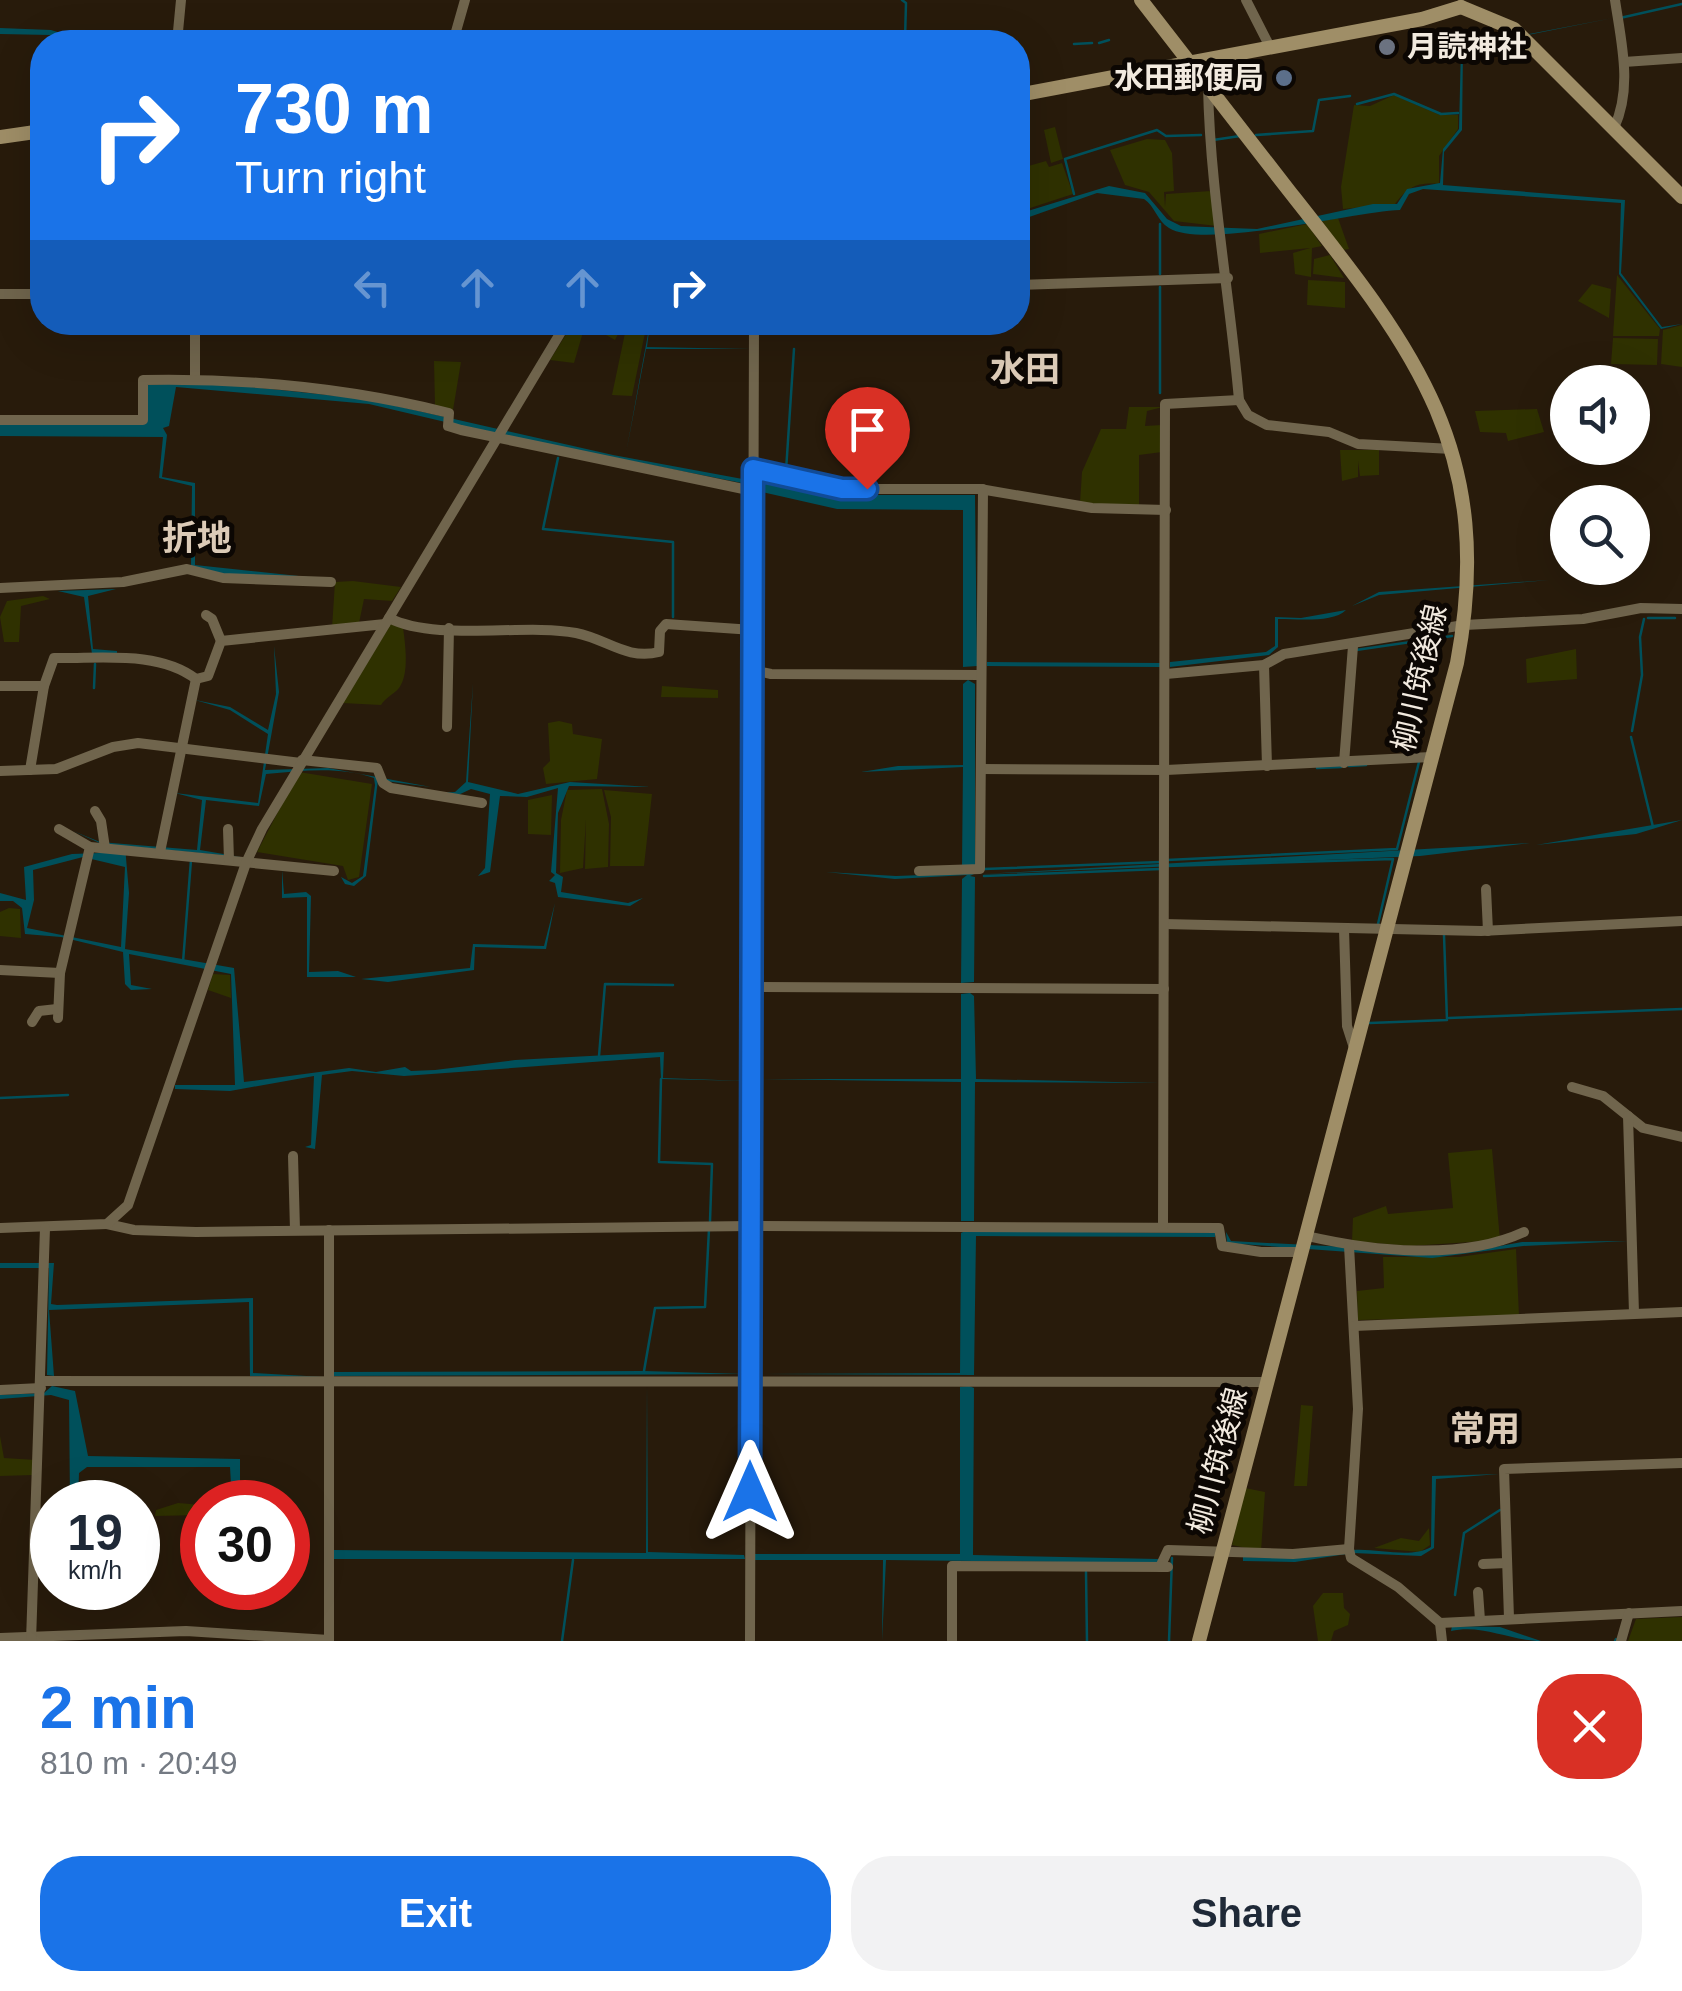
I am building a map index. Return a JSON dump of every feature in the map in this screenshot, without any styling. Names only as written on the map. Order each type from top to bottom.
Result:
[{"type":"main road","name":"柳川筑後線","points":[[1146,2],[1403,341],[1437,404],[1453,449],[1466,515],[1464,625],[1198,1641]]},
{"type":"main road","points":[[1030,93],[1270,47],[1461,4],[1514,29],[1682,197]]},
{"type":"main road","points":[[0,137],[30,132]]},
{"type":"street","points":[[178,30],[181,0]]},
{"type":"street","points":[[456,30],[465,0]]},
{"type":"street","points":[[1246,0],[1270,47]]},
{"type":"street","points":[[1614,128],[1621,106],[1624,62],[1615,0]]},
{"type":"street","points":[[1624,62],[1682,58]]},
{"type":"street","points":[[1208,84],[1209,151],[1228,278],[1239,400],[1248,415],[1267,425],[1329,432],[1358,444],[1453,449]]},
{"type":"street","points":[[1030,285],[1228,278]]},
{"type":"street","points":[[0,294],[30,294]]},
{"type":"street","points":[[195,335],[195,379]]},
{"type":"street","points":[[107,1224],[128,1205],[246,863],[301,761],[560,335]]},
{"type":"street","points":[[750,1641],[754,335]]},
{"type":"street","points":[[0,420],[143,420],[142,380],[195,379],[378,396],[449,413],[448,426],[753,490]]},
{"type":"street","points":[[1163,1227],[1166,404],[1239,400]]},
{"type":"street","points":[[753,469],[842,489],[983,489],[1092,508],[1166,510]]},
{"type":"street","points":[[919,871],[980,869],[983,489]]},
{"type":"street","points":[[0,588],[123,582],[187,570],[222,578],[331,582]]},
{"type":"street","points":[[1166,674],[1264,664],[1284,654],[1353,646],[1464,625],[1584,620],[1641,608],[1682,609]]},
{"type":"street","points":[[30,770],[44,686],[54,658],[150,660],[178,666],[196,679],[208,676],[221,640],[212,619],[206,615]]},
{"type":"street","points":[[221,640],[387,621],[449,628],[576,633],[622,652],[648,655],[658,652],[660,632],[666,624],[754,630]]},
{"type":"street","points":[[445,720],[449,628]]},
{"type":"street","points":[[1344,763],[1353,646]]},
{"type":"street","points":[[1264,664],[1267,766]]},
{"type":"street","points":[[753,670],[771,674],[980,674]]},
{"type":"street","points":[[160,852],[196,679]]},
{"type":"street","points":[[0,686],[44,686]]},
{"type":"street","points":[[0,772],[56,769],[114,747],[138,743],[377,768],[383,784],[391,788],[482,803]]},
{"type":"street","points":[[981,769],[1166,770],[1431,757]]},
{"type":"street","points":[[95,811],[101,821],[105,848]]},
{"type":"street","points":[[59,829],[90,847],[334,871]]},
{"type":"street","points":[[228,829],[228,860]]},
{"type":"street","points":[[32,1022],[39,1011],[57,1014],[60,974],[90,847]]},
{"type":"street","points":[[1486,890],[1488,930]]},
{"type":"street","points":[[1164,924],[1488,930],[1682,921]]},
{"type":"street","points":[[1344,929],[1347,1026],[1355,1052]]},
{"type":"street","points":[[0,970],[60,974]]},
{"type":"street","points":[[752,987],[1164,990]]},
{"type":"street","points":[[1572,1087],[1604,1096],[1643,1128],[1682,1137]]},
{"type":"street","points":[[1628,1116],[1634,1314]]},
{"type":"street","points":[[293,1156],[295,1230]]},
{"type":"street","points":[[0,1228],[107,1224],[134,1230],[1163,1227],[1220,1228],[1222,1246],[1463,1246],[1493,1244],[1524,1232]]},
{"type":"street","points":[[32,1640],[45,1228]]},
{"type":"street","points":[[0,1638],[32,1640],[186,1631],[329,1641],[329,1230]]},
{"type":"street","points":[[1349,1246],[1358,1408],[1348,1549],[1351,1558],[1398,1587],[1440,1623],[1442,1641]]},
{"type":"street","points":[[1354,1326],[1682,1312]]},
{"type":"street","points":[[0,1390],[41,1385],[330,1382],[1268,1382]]},
{"type":"street","points":[[1509,1618],[1504,1469],[1682,1462]]},
{"type":"street","points":[[952,1641],[952,1566],[1164,1567],[1168,1550],[1293,1554],[1348,1549]]},
{"type":"street","points":[[1483,1564],[1507,1563]]},
{"type":"street","points":[[1478,1592],[1480,1620]]},
{"type":"street","points":[[1440,1623],[1682,1611]]},
{"type":"street","points":[[1621,1641],[1628,1614]]},
{"type":"shaded area","points":[[1394,95],[1440,115],[1458,115],[1458,129],[1439,156],[1439,184],[1414,187],[1395,204],[1343,209],[1341,187],[1354,105],[1370,106]]},
{"type":"shaded area","points":[[1055,127],[1063,159],[1051,163],[1044,130]]},
{"type":"shaded area","points":[[1147,139],[1165,140],[1172,153],[1174,191],[1164,192],[1165,207],[1166,194],[1211,191],[1217,226],[1174,221],[1149,192],[1125,185],[1110,150]]},
{"type":"shaded area","points":[[1046,161],[1049,167],[1062,163],[1073,194],[1030,208],[1030,166]]},
{"type":"shaded area","points":[[1338,218],[1349,249],[1343,250],[1322,221]]},
{"type":"shaded area","points":[[1307,224],[1322,246],[1312,248],[1311,277],[1295,274],[1293,253],[1310,248],[1260,253],[1259,234]]},
{"type":"shaded area","points":[[1330,255],[1344,278],[1313,274],[1314,259]]},
{"type":"shaded area","points":[[1617,275],[1660,329],[1659,336],[1613,336]]},
{"type":"shaded area","points":[[1308,280],[1345,282],[1345,308],[1307,305]]},
{"type":"shaded area","points":[[1592,284],[1611,289],[1609,318],[1578,301]]},
{"type":"shaded area","points":[[1682,325],[1682,367],[1661,364],[1663,330]]},
{"type":"shaded area","points":[[566,335],[582,335],[574,363],[550,360]]},
{"type":"shaded area","points":[[625,335],[645,335],[632,396],[612,395]]},
{"type":"shaded area","points":[[1613,338],[1658,339],[1657,365],[1611,364]]},
{"type":"shaded area","points":[[434,361],[461,362],[453,410],[435,406]]},
{"type":"shaded area","points":[[1129,407],[1163,407],[1147,411],[1145,426],[1162,425],[1162,452],[1139,455],[1139,507],[1080,503],[1082,472],[1101,429],[1126,429]]},
{"type":"shaded area","points":[[1537,409],[1544,432],[1508,441],[1506,433],[1480,432],[1475,411]]},
{"type":"shaded area","points":[[1340,450],[1379,450],[1379,475],[1360,476],[1358,461],[1358,477],[1342,481]]},
{"type":"shaded area","points":[[335,582],[401,587],[392,601],[364,599],[359,623],[332,628]]},
{"type":"shaded area","points":[[43,596],[50,599],[21,606],[19,642],[4,642],[0,617],[7,601]]},
{"type":"shaded area","points":[[391,624],[403,627],[406,650],[406,667],[399,688],[381,705],[342,703]]},
{"type":"shaded area","points":[[1576,649],[1577,679],[1527,683],[1526,659]]},
{"type":"shaded area","points":[[662,686],[718,690],[718,698],[661,697]]},
{"type":"shaded area","points":[[548,723],[572,724],[573,734],[602,739],[597,779],[546,784],[543,768],[550,761]]},
{"type":"shaded area","points":[[299,772],[372,784],[359,877],[348,880],[343,866],[257,852]]},
{"type":"shaded area","points":[[602,789],[609,824],[608,867],[585,869],[586,819],[583,868],[560,873],[561,820],[567,790]]},
{"type":"shaded area","points":[[604,790],[652,794],[644,866],[610,866],[611,817]]},
{"type":"shaded area","points":[[552,795],[551,835],[528,834],[528,800]]},
{"type":"shaded area","points":[[20,909],[21,938],[0,936],[0,912]]},
{"type":"shaded area","points":[[213,974],[230,975],[231,998],[208,990]]},
{"type":"shaded area","points":[[1492,1149],[1500,1240],[1410,1246],[1352,1241],[1353,1218],[1386,1206],[1388,1214],[1453,1208],[1448,1153]]},
{"type":"shaded area","points":[[1516,1249],[1519,1316],[1358,1320],[1357,1291],[1384,1288],[1383,1257],[1459,1257]]},
{"type":"shaded area","points":[[1301,1405],[1313,1406],[1307,1486],[1294,1486]]},
{"type":"shaded area","points":[[0,1436],[4,1458],[36,1460],[34,1475],[0,1476]]},
{"type":"shaded area","points":[[1245,1488],[1265,1492],[1261,1551],[1232,1545]]},
{"type":"shaded area","points":[[180,1503],[180,1515],[160,1516],[160,1509]]},
{"type":"shaded area","points":[[1429,1528],[1430,1545],[1420,1552],[1374,1548],[1401,1538],[1419,1541]]},
{"type":"shaded area","points":[[1323,1593],[1343,1593],[1344,1608],[1350,1614],[1348,1625],[1334,1631],[1331,1641],[1318,1641],[1313,1606]]},
{"type":"shaded area","points":[[1682,1617],[1682,1641],[1628,1641],[1636,1619]]},
{"type":"water","points":[[1613,18],[1463,48],[1462,130],[1444,152],[1443,185],[1625,200],[1621,273],[1662,327],[1682,324],[1661,329],[1619,274],[1621,203],[1423,189],[1409,194],[1400,210],[1213,235],[1187,234],[1169,228],[1144,199],[1097,193],[1030,217],[1030,210],[1109,186],[1145,193],[1167,219],[1181,226],[1257,229],[1373,204],[1397,204],[1407,189],[1440,183],[1443,149],[1459,129],[1461,47]]},
{"type":"water","points":[[0,28],[51,30],[30,30],[30,35],[0,34]]},
{"type":"water","points":[[648,335],[647,347],[750,349],[646,349],[626,453]]},
{"type":"water","points":[[203,382],[366,399],[613,455],[748,480],[747,484],[509,437],[369,404],[176,387],[169,426],[163,428],[167,435],[162,477],[195,483],[195,565],[327,579],[221,574],[191,566],[192,486],[159,478],[163,437],[0,436],[0,424],[146,423],[146,385]]},
{"type":"water","points":[[761,476],[838,495],[975,495],[977,666],[963,667],[963,510],[837,509],[758,491]]},
{"type":"water","points":[[1549,580],[1379,595],[1352,606],[1379,592]]},
{"type":"water","points":[[116,589],[88,596],[93,649],[117,651],[117,655],[92,654],[84,597],[58,591]]},
{"type":"water","points":[[1346,610],[1324,619],[1278,619],[1278,647],[1269,655],[1170,667],[1170,662],[1266,652],[1275,646],[1275,617],[1301,618]]},
{"type":"water","points":[[274,646],[279,692],[265,770],[328,768],[431,787],[378,780],[366,876],[354,886],[345,884],[341,877],[352,883],[363,876],[375,785],[374,778],[347,772],[266,774],[259,806],[206,800],[200,850],[241,857],[125,846],[129,893],[125,949],[234,968],[244,1082],[349,1068],[376,1072],[405,1067],[411,1071],[435,1070],[515,1060],[664,1052],[663,1078],[746,1081],[661,1079],[660,1057],[404,1076],[352,1071],[322,1075],[315,1149],[305,1147],[311,1145],[314,1076],[230,1091],[175,1089],[175,1085],[235,1085],[231,974],[129,954],[131,985],[152,989],[131,990],[125,984],[123,952],[61,937],[25,934],[22,908],[13,901],[0,901],[0,893],[26,900],[24,867],[72,854],[100,853],[102,844],[73,831],[100,842],[197,850],[202,800],[175,793],[258,803],[268,734],[230,710],[195,700],[230,707],[268,730],[276,694]],"holes":[[[83,857],[125,867],[121,947],[27,928],[34,900],[33,870]]]},
{"type":"water","points":[[987,662],[1161,663],[1161,667],[987,666]]},
{"type":"water","points":[[968,680],[975,684],[975,866],[962,866],[963,767],[861,772],[898,766],[963,765],[963,684]]},
{"type":"water","points":[[473,683],[468,782],[518,794],[570,782],[651,787],[569,786],[558,813],[556,873],[563,877],[561,892],[628,903],[643,898],[630,906],[558,897],[555,883],[549,881],[555,875],[551,872],[558,788],[527,797],[500,796],[490,872],[478,876],[485,868],[490,794],[471,789],[456,796],[438,793],[455,792],[466,782]]},
{"type":"water","points":[[1682,820],[1636,834],[1536,845]]},
{"type":"water","points":[[1530,843],[1420,856],[983,874]]},
{"type":"water","points":[[282,870],[284,894],[306,892],[311,896],[309,972],[338,971],[356,977],[307,977],[307,897],[282,898]]},
{"type":"water","points":[[826,872],[896,876],[976,873],[970,876],[975,877],[974,982],[961,983],[962,879],[967,875],[895,879]]},
{"type":"water","points":[[555,903],[546,949],[475,947],[474,970],[388,982],[361,979],[470,968],[473,944],[544,946]]},
{"type":"water","points":[[961,994],[974,996],[976,1079],[1159,1083],[975,1082],[974,1221],[961,1221],[961,1082],[758,1079],[961,1079]]},
{"type":"water","points":[[1226,1232],[1231,1241],[1462,1253],[1522,1242],[1628,1241],[1523,1246],[1432,1258],[1227,1243]]},
{"type":"water","points":[[961,1233],[1215,1233],[1215,1237],[976,1236],[974,1375],[753,1374],[960,1373]]},
{"type":"water","points":[[0,1263],[54,1263],[51,1304],[57,1305],[253,1298],[253,1373],[324,1377],[250,1376],[249,1302],[49,1310],[54,1376],[47,1375],[49,1268],[0,1268]]},
{"type":"water","points":[[334,1372],[744,1374],[334,1376]]},
{"type":"water","points":[[52,1386],[75,1391],[88,1456],[240,1459],[240,1480],[231,1480],[230,1467],[87,1467],[79,1473],[79,1480],[70,1480],[69,1400],[51,1395],[0,1399],[0,1395],[44,1393]]},
{"type":"water","points":[[647,1386],[648,1552],[744,1555],[745,1559],[334,1559],[334,1550],[646,1553]]},
{"type":"water","points":[[960,1387],[974,1388],[973,1555],[1158,1559],[1158,1563],[886,1560],[882,1641],[883,1560],[755,1560],[755,1554],[960,1554]]},
{"type":"water","points":[[1499,1474],[1436,1479],[1434,1548],[1421,1556],[1353,1553],[1295,1562],[1243,1561],[1243,1557],[1353,1550],[1423,1550],[1431,1547],[1432,1476]]},
{"type":"water","points":[[1452,1626],[1500,1627],[1541,1641],[1474,1630],[1451,1631]]},
{"type":"waterway","points":[[902,0],[906,3],[905,30]]},
{"type":"waterway","points":[[1620,18],[1682,4]]},
{"type":"waterway","points":[[1099,43],[1109,40]]},
{"type":"waterway","points":[[1074,44],[1092,43]]},
{"type":"waterway","points":[[1357,104],[1394,94],[1441,114],[1458,113]]},
{"type":"waterway","points":[[1256,135],[1313,131],[1319,100],[1350,96]]},
{"type":"waterway","points":[[1074,194],[1065,159],[1157,130],[1166,136],[1201,135]]},
{"type":"waterway","points":[[1213,140],[1240,136]]},
{"type":"waterway","points":[[1160,224],[1160,274]]},
{"type":"waterway","points":[[1160,287],[1160,393]]},
{"type":"waterway","points":[[786,471],[794,349]]},
{"type":"waterway","points":[[558,458],[543,529],[673,542],[673,617]]},
{"type":"waterway","points":[[1648,618],[1675,618]]},
{"type":"waterway","points":[[1632,731],[1642,675],[1640,637],[1644,619]]},
{"type":"waterway","points":[[1356,650],[1452,636]]},
{"type":"waterway","points":[[94,688],[95,664]]},
{"type":"waterway","points":[[1631,737],[1653,827]]},
{"type":"waterway","points":[[1167,860],[1397,849],[1419,762]]},
{"type":"waterway","points":[[1349,766],[1366,765]]},
{"type":"waterway","points":[[1317,768],[1341,767]]},
{"type":"waterway","points":[[1167,866],[1393,859],[1378,924]]},
{"type":"waterway","points":[[183,962],[191,860]]},
{"type":"waterway","points":[[984,869],[1160,862]]},
{"type":"waterway","points":[[984,876],[1160,869]]},
{"type":"waterway","points":[[1370,1023],[1447,1020],[1444,935]]},
{"type":"waterway","points":[[599,1056],[605,984],[673,985]]},
{"type":"waterway","points":[[1449,1018],[1682,1009]]},
{"type":"waterway","points":[[661,1079],[659,1162],[712,1164],[710,1221]]},
{"type":"waterway","points":[[0,1098],[68,1095]]},
{"type":"waterway","points":[[644,1371],[655,1308],[705,1307],[709,1229]]},
{"type":"waterway","points":[[1455,1595],[1464,1533],[1500,1510]]},
{"type":"waterway","points":[[1169,1641],[1172,1558]]},
{"type":"waterway","points":[[562,1641],[573,1560]]},
{"type":"waterway","points":[[1086,1572],[1087,1641]]},
{"type":"place","name":"月読神社","points":[[1387,47]]},
{"type":"place","name":"水田郵便局","points":[[1284,78]]},
{"type":"district","name":"水田","points":[[1025,369]]},
{"type":"district","name":"折地","points":[[197,538]]},
{"type":"district","name":"常用","points":[[1485,1429]]},
{"type":"route","points":[[750,1492],[753,469],[842,489],[867,489]]}]
